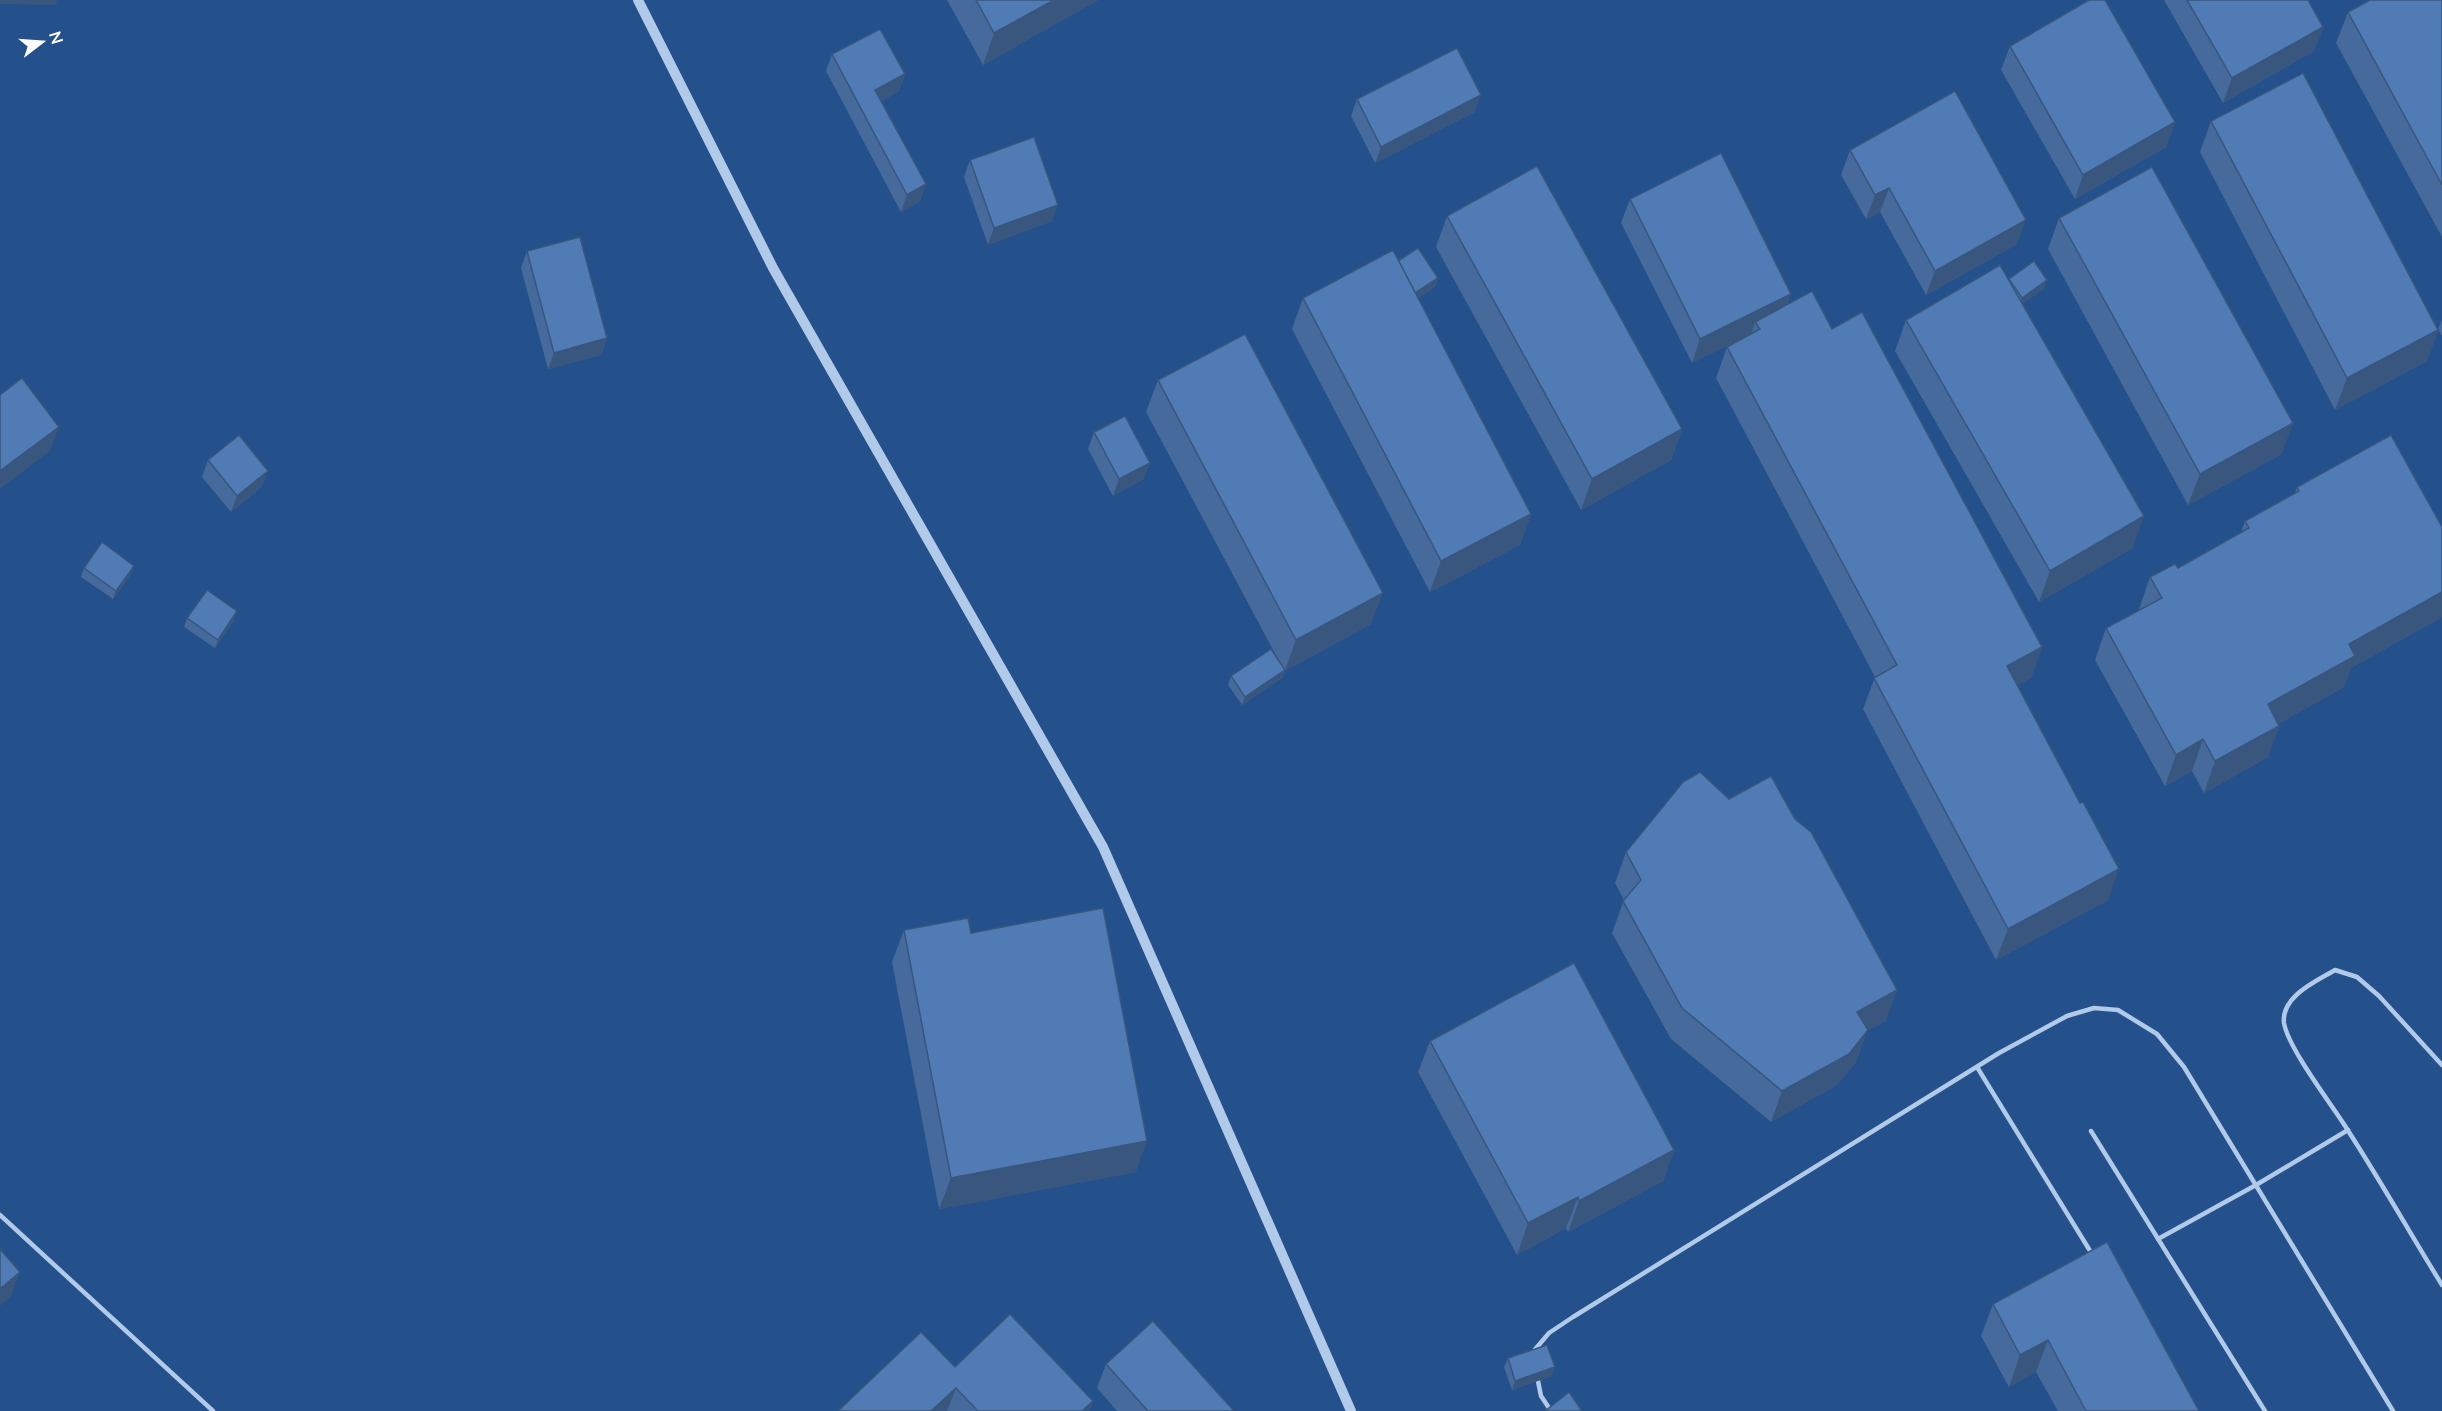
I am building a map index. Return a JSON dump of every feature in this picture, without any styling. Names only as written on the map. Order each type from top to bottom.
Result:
[{"type":"street","points":[[638,0],[773,268],[1103,847],[1351,1411]]},
{"type":"lane","points":[[2442,1065],[2379,996],[2357,977],[2335,970],[2304,988],[2287,1007],[2284,1022],[2291,1042],[2348,1130],[2442,1285]]},
{"type":"lane","points":[[1534,1364],[1532,1353],[1549,1333],[1573,1317],[1977,1067],[2067,1016],[2094,1008],[2118,1010],[2157,1034],[2184,1067],[2393,1411]]},
{"type":"lane","points":[[1977,1067],[2095,1259]]},
{"type":"lane","points":[[2158,1239],[2256,1185],[2348,1130]]},
{"type":"lane","points":[[2091,1131],[2265,1411]]},
{"type":"lane","points":[[0,1215],[213,1411]]},
{"type":"lane","points":[[1537,1374],[1541,1396],[1551,1411]]},
{"type":"building","points":[[976,0],[1054,0],[994,33]]},
{"type":"building","points":[[2089,0],[2105,0],[2175,122],[2083,175],[2010,46]]},
{"type":"building","points":[[2187,0],[2308,0],[2323,27],[2232,78]]},
{"type":"building","points":[[2370,0],[2442,0],[2442,185],[2348,12]]},
{"type":"building","points":[[880,29],[905,74],[875,90],[926,184],[907,195],[832,54]]},
{"type":"building","points":[[1457,48],[1481,95],[1381,147],[1357,99]]},
{"type":"building","points":[[2303,73],[2438,330],[2347,378],[2211,121]]},
{"type":"building","points":[[1955,91],[2026,220],[1935,271],[1889,188],[1875,195],[1850,150]]},
{"type":"building","points":[[1034,137],[1058,205],[994,228],[970,160]]},
{"type":"building","points":[[1721,153],[1791,294],[1700,339],[1630,199]]},
{"type":"building","points":[[1537,166],[1682,429],[1592,479],[1447,216]]},
{"type":"building","points":[[2152,167],[2293,423],[2200,474],[2059,218]]},
{"type":"building","points":[[580,237],[607,338],[554,353],[527,251]]},
{"type":"building","points":[[1418,248],[1438,278],[1415,293],[1398,261]]},
{"type":"building","points":[[1393,250],[1531,514],[1441,561],[1303,298]]},
{"type":"building","points":[[2034,261],[2047,280],[2022,298],[2009,279]]},
{"type":"building","points":[[2000,265],[2144,516],[2050,571],[1906,320]]},
{"type":"building","points":[[1812,291],[1832,329],[1862,312],[2042,647],[2007,666],[2080,803],[2083,802],[2119,869],[2008,929],[1874,678],[1897,665],[1727,347],[1760,329],[1755,322]]},
{"type":"building","points":[[1245,334],[1383,593],[1296,640],[1158,380]]},
{"type":"building","points":[[22,378],[59,427],[0,471],[0,395]]},
{"type":"building","points":[[1125,416],[1150,463],[1119,479],[1094,432]]},
{"type":"building","points":[[239,435],[268,471],[237,496],[208,460]]},
{"type":"building","points":[[2391,435],[2442,527],[2442,592],[2349,644],[2355,656],[2268,704],[2279,726],[2215,761],[2203,739],[2176,755],[2106,628],[2162,598],[2150,577],[2175,564],[2178,568],[2249,528],[2245,521],[2299,491],[2297,487]]},
{"type":"building","points":[[102,542],[134,566],[116,591],[84,568]]},
{"type":"building","points":[[207,590],[237,611],[218,640],[187,618]]},
{"type":"building","points":[[1271,649],[1285,670],[1245,697],[1231,676]]},
{"type":"building","points":[[1700,772],[1729,799],[1771,776],[1795,819],[1811,832],[1897,990],[1857,1012],[1868,1030],[1849,1054],[1782,1091],[1682,1008],[1623,901],[1641,880],[1626,852],[1683,782]]},
{"type":"building","points":[[1103,908],[1147,1141],[951,1178],[904,930],[968,918],[971,933]]},
{"type":"building","points":[[1574,963],[1674,1150],[1579,1201],[1578,1197],[1528,1223],[1430,1041]]},
{"type":"building","points":[[2107,1242],[2199,1411],[2086,1411],[2048,1340],[2020,1355],[1993,1304]]},
{"type":"building","points":[[0,1249],[20,1272],[0,1289]]},
{"type":"building","points":[[1010,1314],[1093,1401],[1082,1411],[978,1411],[956,1388],[931,1411],[838,1411],[921,1332],[955,1367]]},
{"type":"building","points":[[1153,1321],[1234,1411],[1148,1411],[1106,1364]]},
{"type":"building","points":[[1547,1345],[1555,1367],[1515,1381],[1508,1358]]},
{"type":"building","points":[[1569,1392],[1582,1411],[1545,1411]]}]
